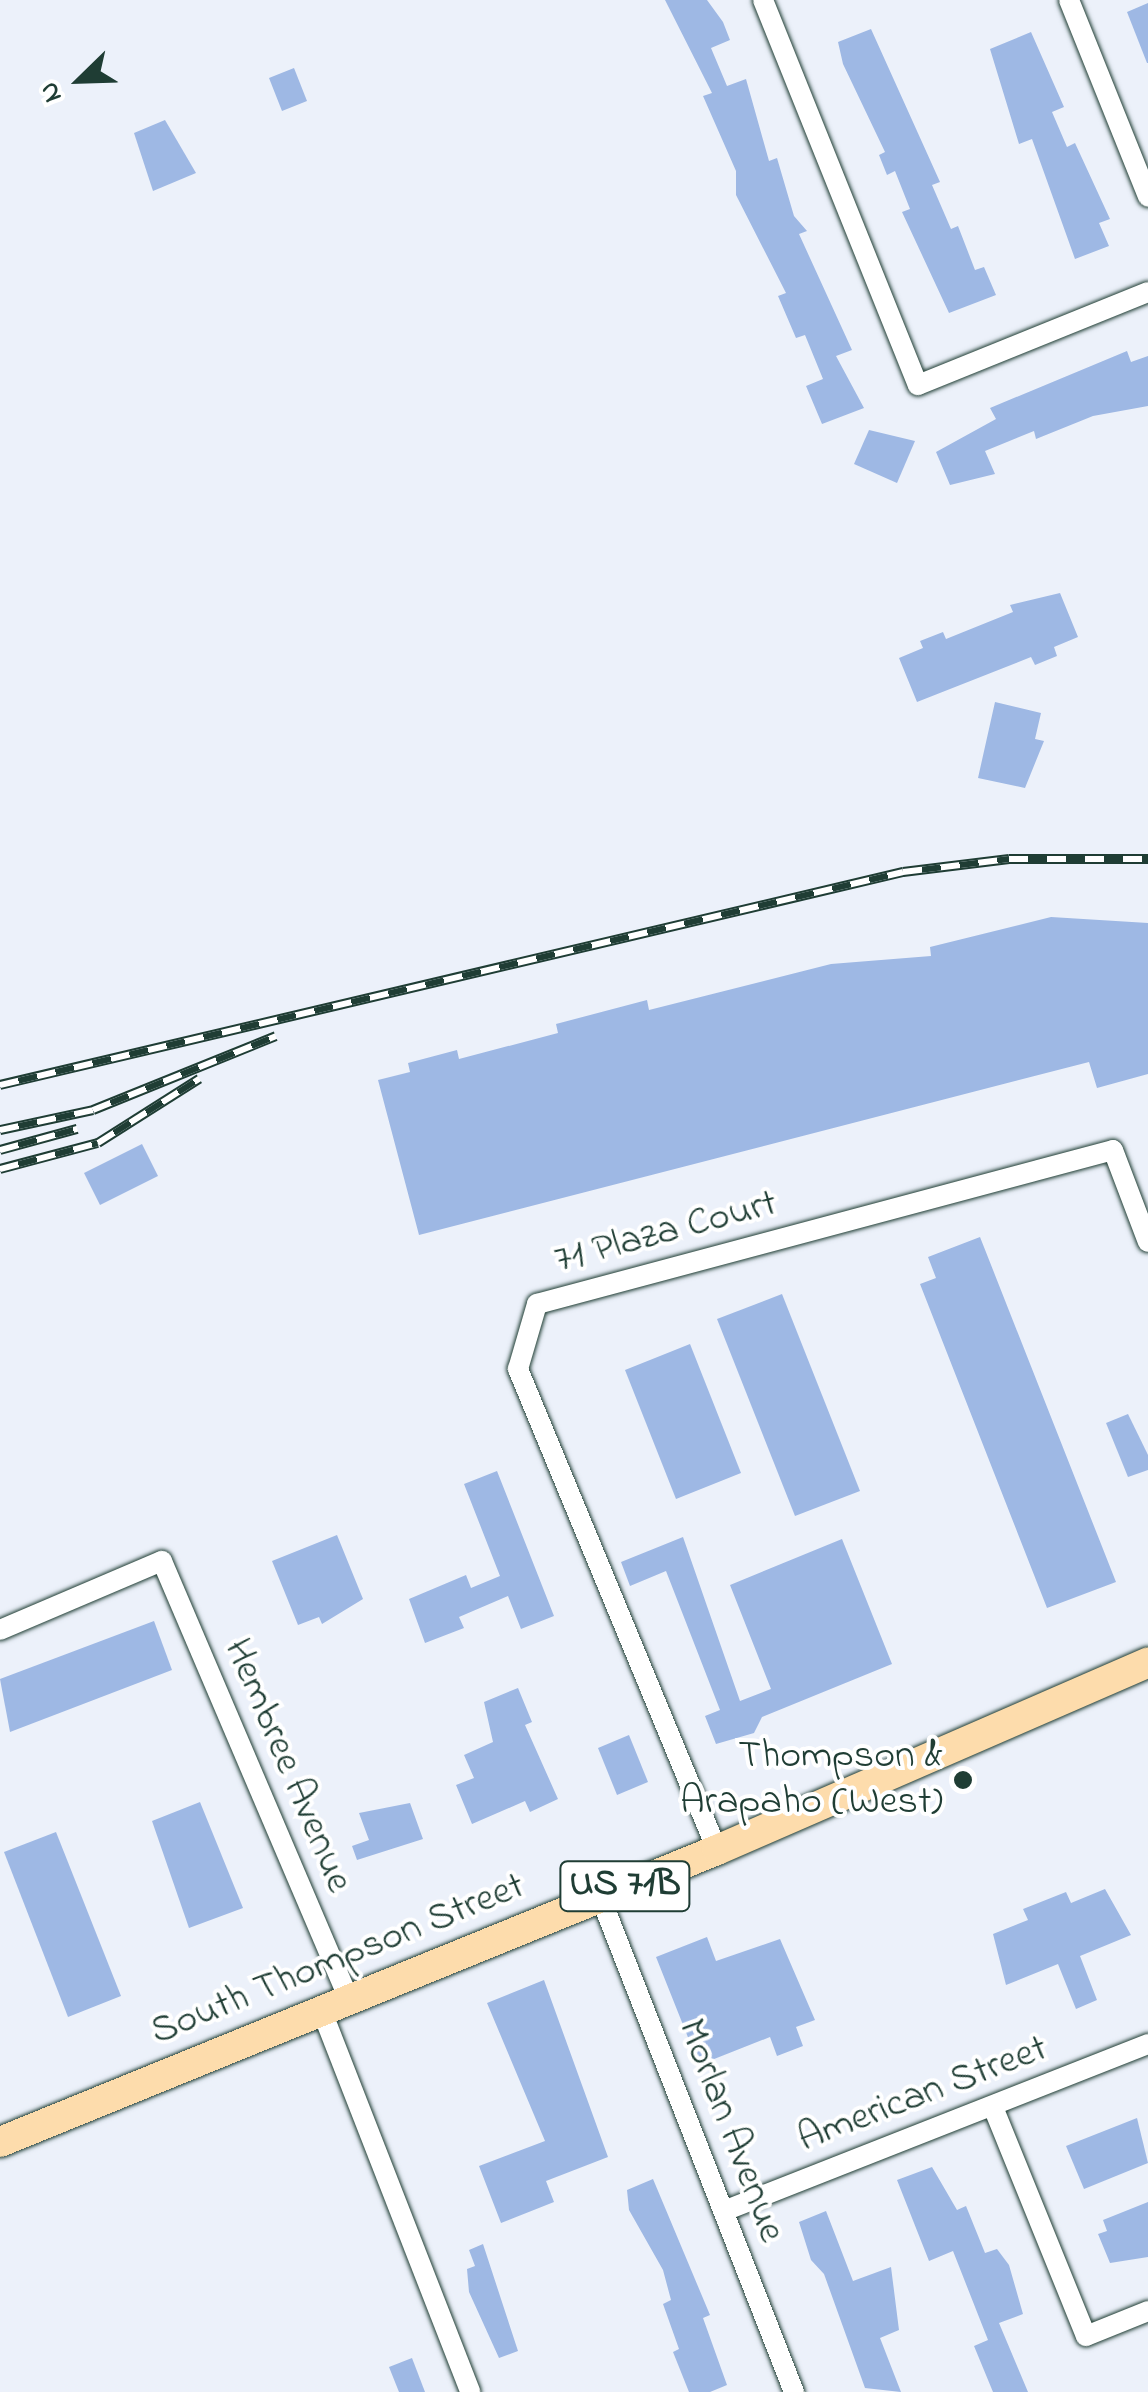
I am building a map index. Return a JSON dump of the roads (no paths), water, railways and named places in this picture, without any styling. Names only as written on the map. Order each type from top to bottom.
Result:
[{"type":"highway","name":"South Thompson Street","points":[[0,2142],[717,1850],[1148,1663]]},
{"type":"street","points":[[762,0],[918,385],[1148,292]]},
{"type":"street","points":[[1069,0],[1148,197]]},
{"type":"street","name":"71 Plaza Court","points":[[717,1850],[518,1369],[537,1304],[1113,1150],[1148,1242]]},
{"type":"street","name":"Hembree Avenue","points":[[0,1630],[162,1561],[334,2004],[470,2392]]},
{"type":"street","name":"Morlan Avenue","points":[[600,1896],[794,2392]]},
{"type":"street","name":"American Street","points":[[724,2211],[1148,2044]]},
{"type":"street","points":[[993,2106],[1086,2336],[1148,2310]]},
{"type":"railway","points":[[0,1085],[903,872],[1009,859],[1148,859]]},
{"type":"railway","points":[[0,1130],[93,1110],[276,1036]]},
{"type":"railway","points":[[0,1169],[98,1143],[199,1079]]},
{"type":"railway","points":[[0,1150],[77,1129]]},
{"type":"place","name":"Thompson & Arapaho (West)","points":[[963,1780]]}]
